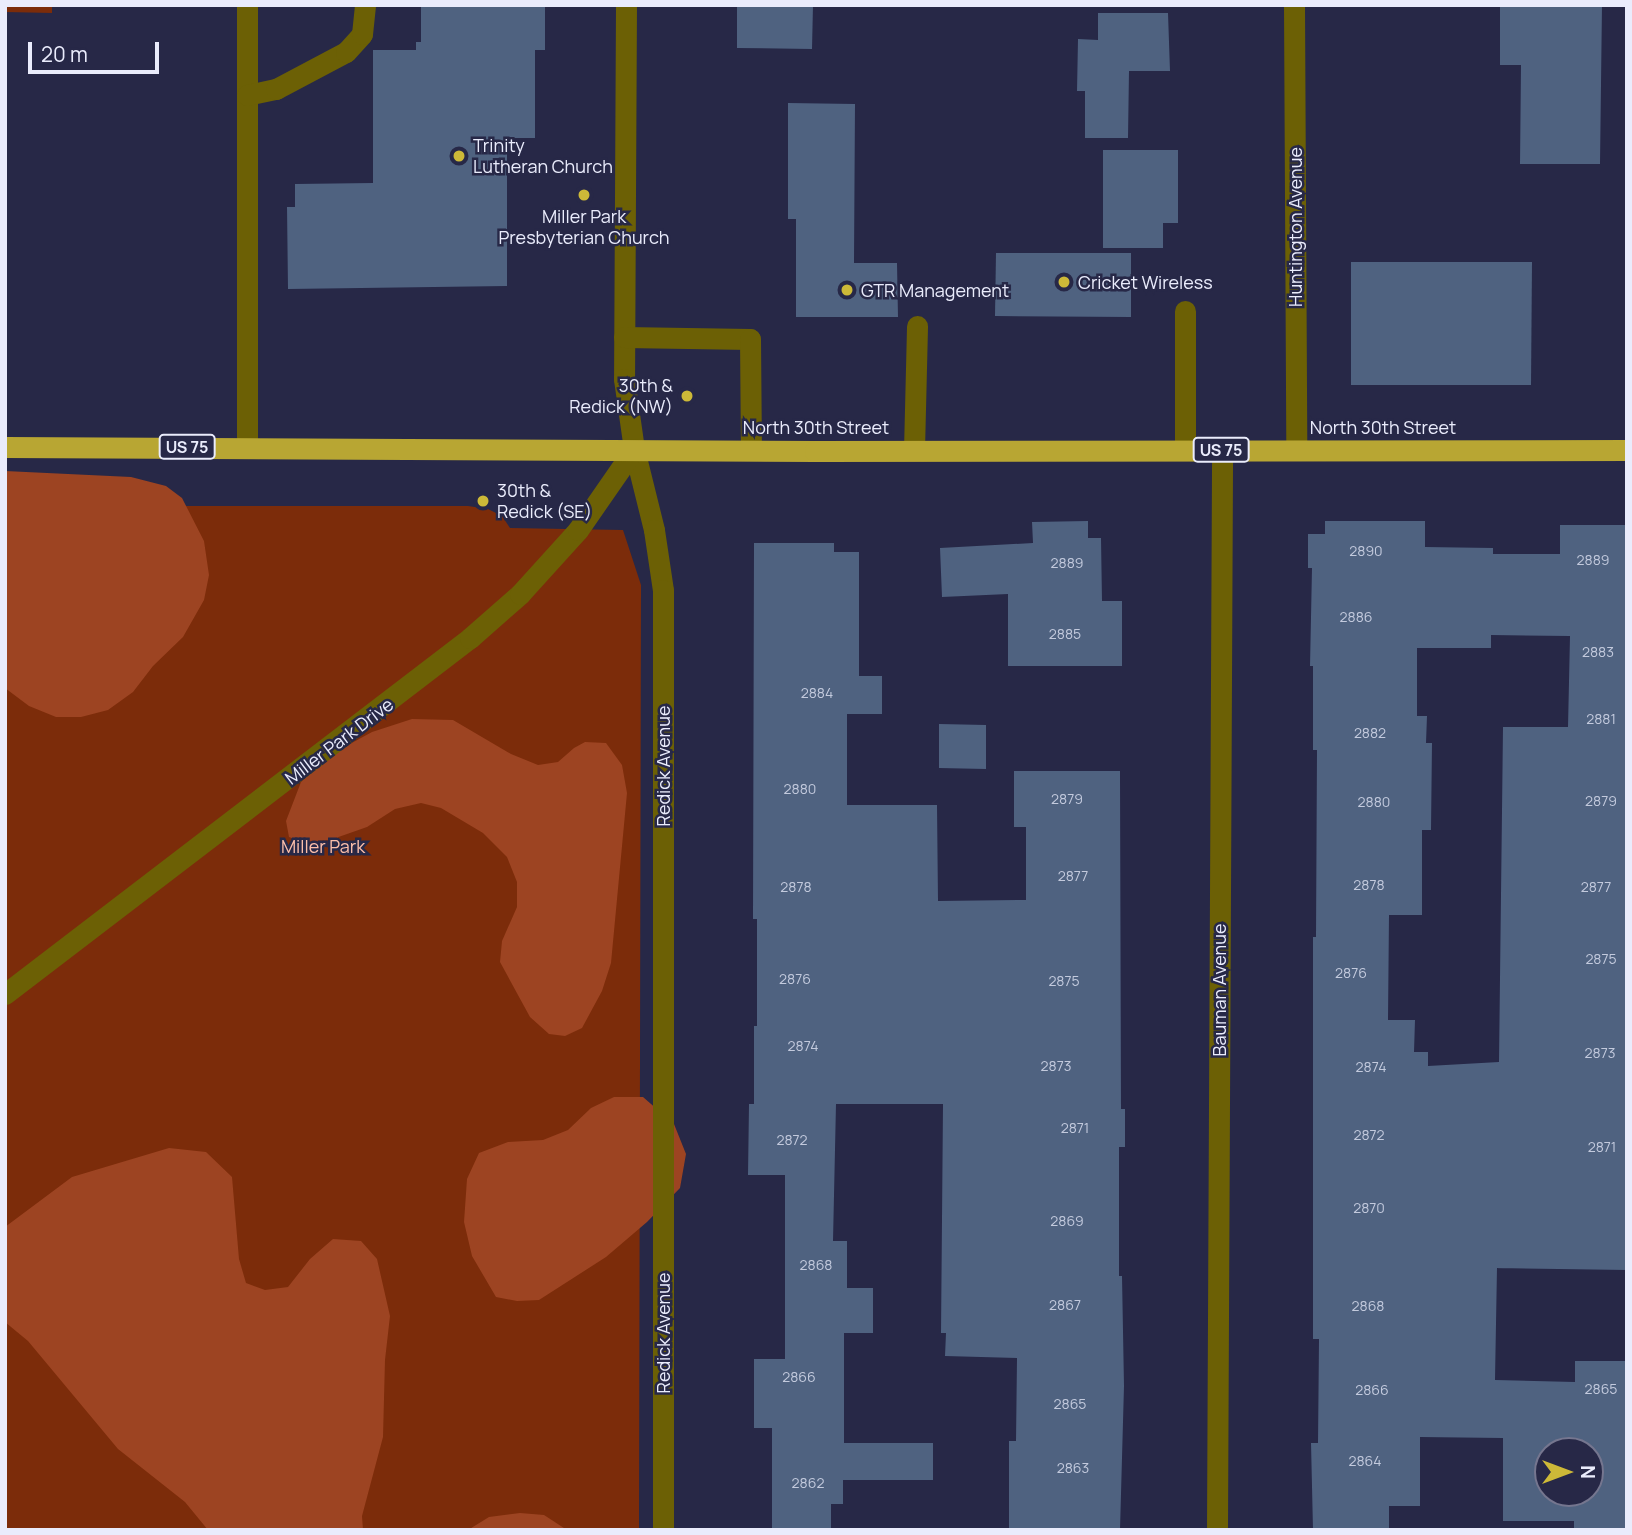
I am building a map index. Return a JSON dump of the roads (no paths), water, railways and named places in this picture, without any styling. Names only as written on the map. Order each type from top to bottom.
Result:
[{"type":"highway","name":"North 30th Street","points":[[5,447],[1627,450]]},
{"type":"street","points":[[247,5],[247,447]]},
{"type":"street","points":[[247,95],[276,89],[346,52],[362,34],[365,5]]},
{"type":"street","name":"Redick Avenue","points":[[626,5],[624,379],[634,449],[654,530],[663,590],[663,1530]]},
{"type":"street","name":"Huntington Avenue","points":[[1294,5],[1296,449]]},
{"type":"street","points":[[1185,311],[1185,450]]},
{"type":"street","points":[[914,450],[917,326]]},
{"type":"street","points":[[624,337],[750,339],[751,450]]},
{"type":"street","name":"Miller Park Drive","points":[[5,994],[470,638],[526,588],[578,530],[634,449]]},
{"type":"street","name":"Bauman Avenue","points":[[1217,1530],[1222,450]]},
{"type":"place","name":"Trinity Lutheran Church","points":[[459,156]]},
{"type":"place","name":"Miller Park Presbyterian Church","points":[[584,195]]},
{"type":"place","name":"Cricket Wireless","points":[[1064,282]]},
{"type":"place","name":"GTR Management","points":[[847,290]]},
{"type":"place","name":"30th & Redick (NW)","points":[[687,396]]},
{"type":"place","name":"30th & Redick (SE)","points":[[483,501]]},
{"type":"park label","name":"Miller Park","points":[[323,846]]}]
